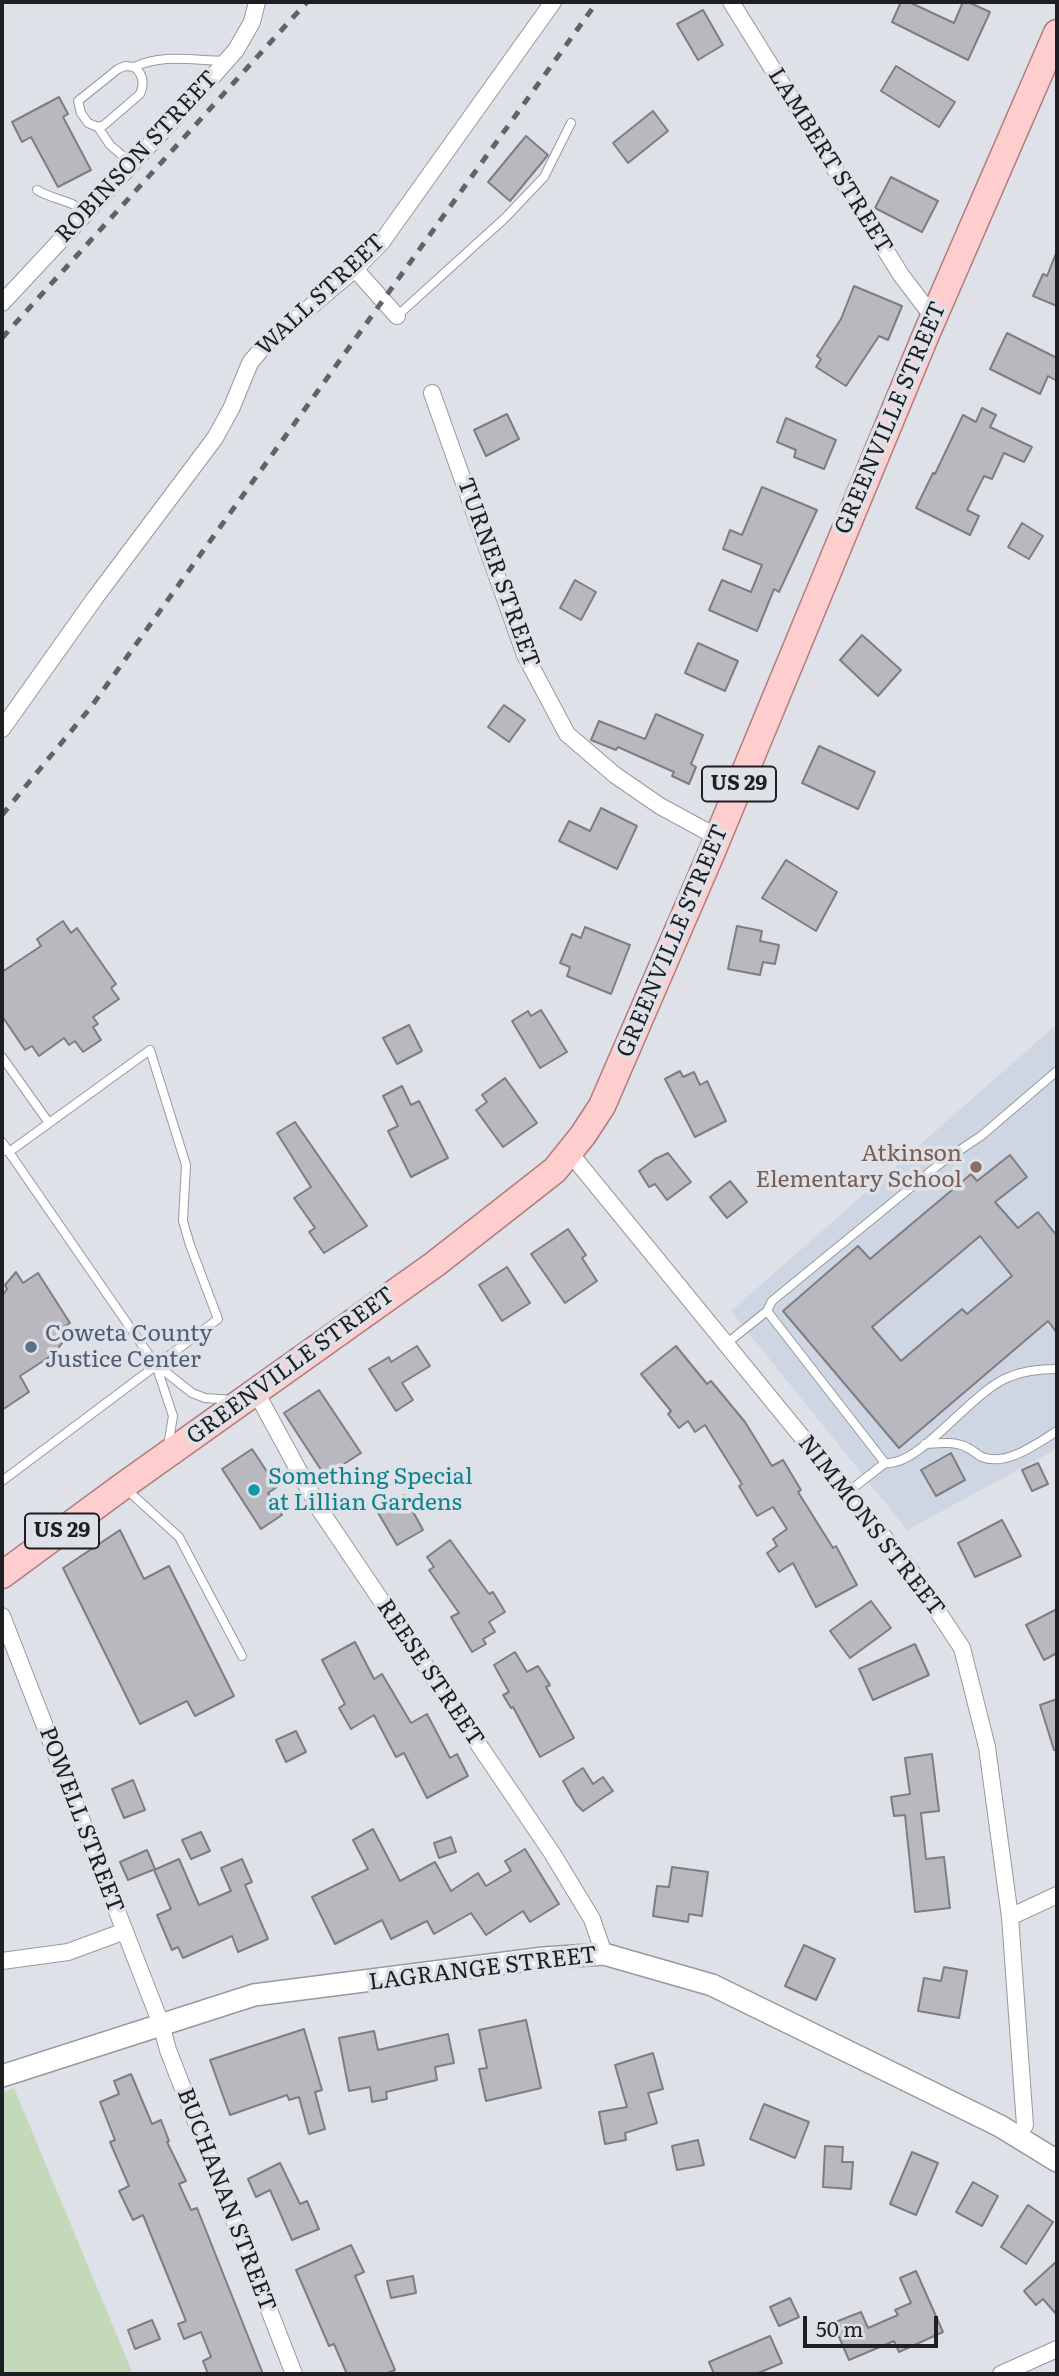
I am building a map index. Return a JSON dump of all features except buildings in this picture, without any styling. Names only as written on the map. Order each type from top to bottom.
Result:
[{"type":"main road","name":"GREENVILLE STREET","points":[[2,1575],[446,1255],[555,1170],[570,1153],[602,1106],[718,837],[933,317],[1057,33]]},
{"type":"street","name":"ROBINSON STREET","points":[[2,303],[236,50],[252,22],[257,2]]},
{"type":"street","name":"WALL STREET","points":[[2,729],[95,598],[215,438],[231,409],[250,363],[264,347],[355,269],[381,243],[553,2]]},
{"type":"street","name":"LAMBERT STREET","points":[[731,2],[901,275],[933,317]]},
{"type":"street","points":[[355,269],[397,316]]},
{"type":"street","name":"TURNER STREET","points":[[432,393],[525,655],[568,734],[615,775],[660,806],[718,837]]},
{"type":"street","name":"NIMMONS STREET","points":[[570,1153],[909,1568],[962,1648],[987,1748],[1010,1917],[1025,2125],[1018,2137]]},
{"type":"street","name":"REESE STREET","points":[[250,1396],[320,1510],[552,1853],[592,1919],[604,1954]]},
{"type":"street","name":"POWELL STREET","points":[[2,1616],[161,2024]]},
{"type":"street","points":[[1010,1917],[1057,1895]]},
{"type":"street","points":[[2,1961],[68,1952],[125,1931]]},
{"type":"street","name":"LAGRANGE STREET","points":[[2,2076],[254,1995],[544,1958],[604,1954],[712,1985],[1018,2137],[1057,2161]]},
{"type":"street","name":"BUCHANAN STREET","points":[[161,2024],[168,2050],[294,2374]]},
{"type":"street","points":[[1001,2374],[1057,2349]]},
{"type":"lane","points":[[132,164],[110,145],[98,127],[88,123],[81,113],[78,101],[110,74],[125,66],[134,67],[149,60],[164,58],[226,61]]},
{"type":"lane","points":[[98,127],[104,125],[140,94],[143,87],[142,78],[134,67]]},
{"type":"lane","points":[[397,316],[505,218],[544,177],[571,123]]},
{"type":"lane","points":[[37,190],[47,197],[67,200],[87,212]]},
{"type":"lane","points":[[2,1480],[218,1319],[190,1245],[184,1221],[186,1165],[150,1051],[50,1123],[5,1151]]},
{"type":"lane","points":[[2,1057],[50,1123]]},
{"type":"lane","points":[[726,1344],[767,1311],[772,1301],[942,1162],[981,1136],[1057,1071]]},
{"type":"lane","points":[[2,1142],[5,1151],[156,1365],[173,1416],[166,1455]]},
{"type":"lane","points":[[767,1311],[885,1463],[893,1464],[917,1453],[976,1396],[1008,1377],[1057,1369]]},
{"type":"lane","points":[[156,1365],[205,1398],[250,1396]]},
{"type":"lane","points":[[925,1444],[946,1442],[966,1446],[983,1458],[1002,1458],[1015,1455],[1057,1431]]},
{"type":"lane","points":[[848,1492],[885,1463]]},
{"type":"lane","points":[[123,1486],[179,1537],[242,1656]]},
{"type":"shaded area","name":"Atkinson Elementary School","points":[[1057,1024],[1057,1449],[907,1530],[731,1311]]},
{"type":"green space","points":[[14,2088],[133,2374],[2,2374],[2,2093]]},
{"type":"railway","points":[[2,338],[307,2]]},
{"type":"railway","points":[[2,815],[91,707],[597,2]]},
{"type":"place","name":"Atkinson Elementary School","points":[[976,1167]]},
{"type":"place","name":"Coweta County Justice Center","points":[[31,1347]]},
{"type":"place","name":"Something Special at Lillian Gardens","points":[[254,1490]]}]
